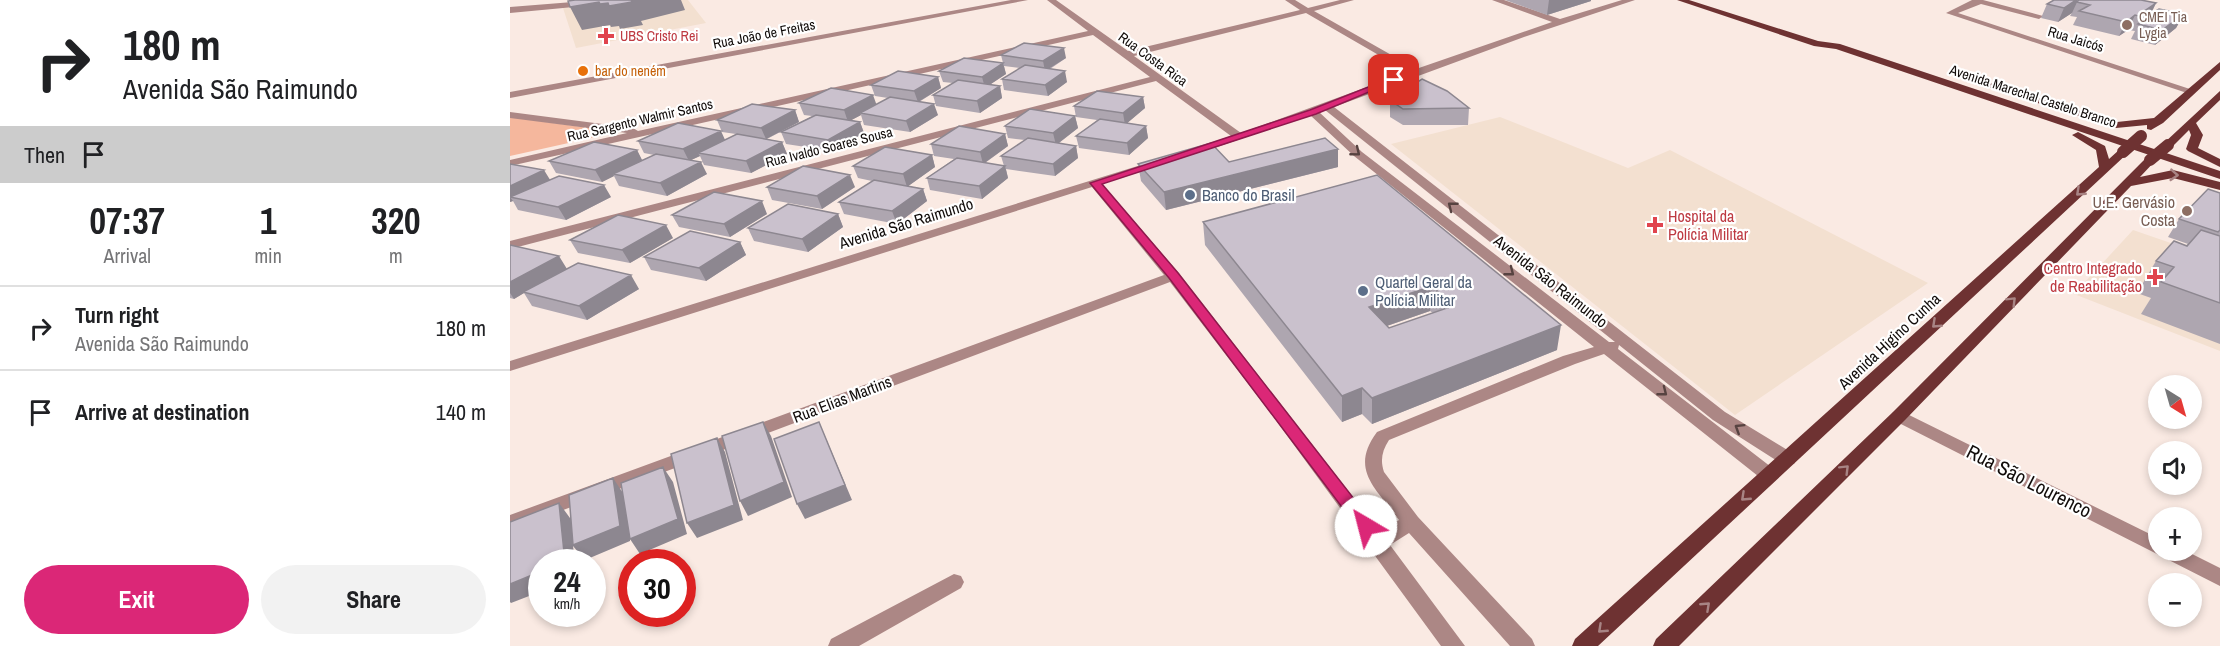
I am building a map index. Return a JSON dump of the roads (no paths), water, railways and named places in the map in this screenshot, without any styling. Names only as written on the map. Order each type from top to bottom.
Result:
[{"type":"main road","points":[[1681,0],[1799,38],[1837,46]]},
{"type":"main road","points":[[1706,0],[1816,35],[1837,46]]},
{"type":"main road","points":[[1816,35],[1851,42],[2116,125],[2159,121]]},
{"type":"main road","points":[[1799,38],[1815,48],[2087,138],[2101,148],[2105,167]]},
{"type":"main road","name":"Avenida Marechal Castelo Branco","points":[[1837,46],[2220,175]]},
{"type":"main road","name":"Avenida Higino Cunha","points":[[1583,646],[2220,64]]},
{"type":"main road","points":[[1664,646],[1899,416],[2150,160],[2191,123],[2215,106],[2220,94]]},
{"type":"main road","points":[[2191,123],[2197,135],[2192,149],[2220,164]]},
{"type":"main road","points":[[2128,183],[2173,174],[2220,186]]},
{"type":"street","points":[[510,10],[627,0]]},
{"type":"street","name":"Rua João de Freitas","points":[[510,95],[1024,0]]},
{"type":"street","name":"Rua Costa Rica","points":[[1051,0],[1240,137]]},
{"type":"street","points":[[1289,0],[1414,72]]},
{"type":"street","points":[[1125,55],[1350,0]]},
{"type":"street","points":[[1497,0],[1558,21]]},
{"type":"street","name":"Avenida São Raimundo","points":[[510,366],[1240,137],[1328,107],[1414,72],[1558,21],[1631,0]]},
{"type":"street","name":"Rua Jaicós","points":[[2039,16],[1980,2],[1950,13],[2191,91]]},
{"type":"street","name":"Rua Sargento Walmir Santos","points":[[510,163],[1093,32]]},
{"type":"street","name":"Rua Ivaldo Soares Sousa","points":[[510,245],[1156,78]]},
{"type":"street","name":"Avenida São Raimundo","points":[[1328,107],[1719,416],[1788,459]]},
{"type":"street","name":"Avenida São Raimundo","points":[[1313,112],[1358,154],[1769,475]]},
{"type":"street","points":[[510,115],[645,132]]},
{"type":"street","points":[[1095,183],[1174,276],[1454,646]]},
{"type":"street","name":"Rua Elias Martins","points":[[510,523],[1174,276]]},
{"type":"street","points":[[1524,646],[1411,522],[1376,474],[1372,463],[1375,447],[1383,436],[1559,364],[1625,342]]},
{"type":"street","name":"Rua São Lourenco","points":[[1899,416],[2148,542]]},
{"type":"street","points":[[1378,543],[1411,522]]},
{"type":"street","points":[[2187,561],[2220,578]]},
{"type":"street","points":[[839,646],[954,582]]},
{"type":"place","name":"CMEI Tia Lygia","points":[[2127,25]]},
{"type":"place","name":"UBS Cristo Rei","points":[[606,36]]},
{"type":"place","name":"bar do neném","points":[[583,71]]},
{"type":"place","name":"Banco do Brasil","points":[[1190,195]]},
{"type":"place","name":"U.E. Gervásio Costa","points":[[2187,211]]},
{"type":"place","name":"Hospital da Polícia Militar","points":[[1655,225]]},
{"type":"place","name":"Centro Integrado de Reabilitação","points":[[2155,277]]},
{"type":"place","name":"Quartel Geral da Polícia Militar","points":[[1363,291]]}]
